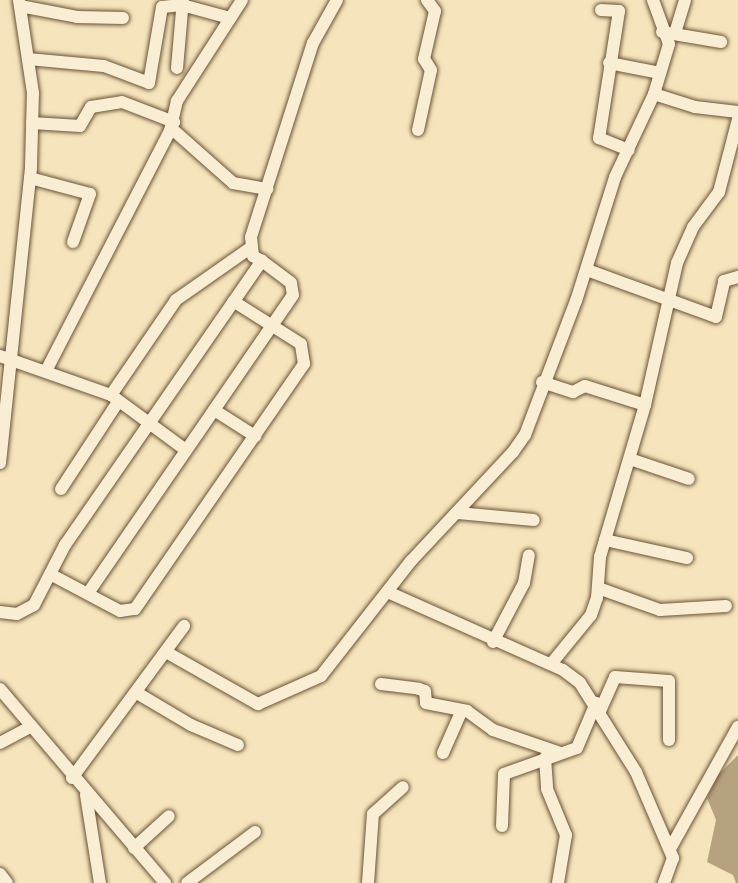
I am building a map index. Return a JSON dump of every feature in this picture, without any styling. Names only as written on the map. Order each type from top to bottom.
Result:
[{"type":"street","points":[[46,371],[172,125],[177,101],[242,0]]},
{"type":"street","points":[[61,489],[176,300],[250,248],[313,43],[337,0]]},
{"type":"street","points":[[418,130],[431,70],[424,59],[435,11],[427,0]]},
{"type":"street","points":[[166,652],[258,704],[329,671],[348,638],[390,593],[411,561],[458,513],[525,435],[542,382],[587,270],[595,235],[654,94],[669,44],[668,33],[653,0]]},
{"type":"street","points":[[668,33],[685,0]]},
{"type":"street","points":[[28,59],[104,66],[149,83],[162,7],[182,2],[230,18]]},
{"type":"street","points":[[177,68],[182,2]]},
{"type":"street","points":[[0,463],[5,357],[30,178],[32,123],[28,59],[19,3],[77,17],[123,18]]},
{"type":"street","points":[[601,10],[619,11],[599,138],[629,150]]},
{"type":"street","points":[[668,33],[721,42]]},
{"type":"street","points":[[609,63],[660,73]]},
{"type":"street","points":[[654,94],[695,107],[738,112]]},
{"type":"street","points":[[32,123],[80,126],[91,107],[122,102],[172,125],[233,183],[267,189]]},
{"type":"street","points":[[551,664],[591,615],[605,540],[645,405],[677,263],[693,227],[719,192],[733,156],[738,119]]},
{"type":"street","points":[[30,178],[90,194],[73,242]]},
{"type":"street","points":[[89,592],[294,289],[250,248]]},
{"type":"street","points":[[0,612],[25,612],[148,424],[262,261]]},
{"type":"street","points":[[587,270],[716,317],[724,281],[738,277]]},
{"type":"street","points":[[50,574],[120,611],[135,609],[304,364],[301,344],[233,301]]},
{"type":"street","points":[[5,357],[115,398],[186,450]]},
{"type":"street","points":[[542,382],[573,392],[585,386],[645,405]]},
{"type":"street","points":[[214,410],[255,436]]},
{"type":"street","points":[[630,459],[689,479]]},
{"type":"street","points":[[458,513],[534,520]]},
{"type":"street","points":[[605,540],[687,558]]},
{"type":"street","points":[[493,642],[524,583],[529,555]]},
{"type":"street","points":[[598,588],[660,610],[726,606]]},
{"type":"street","points":[[390,593],[493,642],[551,664],[580,683],[598,707],[615,744],[636,772],[670,849],[673,858],[664,883]]},
{"type":"street","points":[[72,778],[184,626]]},
{"type":"street","points":[[502,826],[504,774],[581,744],[615,677],[669,681],[669,740]]},
{"type":"street","points":[[381,684],[425,691],[426,703],[462,710],[483,718],[493,730],[560,753]]},
{"type":"street","points":[[0,689],[86,795],[165,883]]},
{"type":"street","points":[[137,693],[191,725],[238,745]]},
{"type":"street","points":[[443,753],[462,710]]},
{"type":"street","points":[[0,743],[30,727]]},
{"type":"street","points":[[670,849],[738,727]]},
{"type":"street","points":[[545,758],[547,789],[566,835],[558,883]]},
{"type":"street","points":[[368,883],[373,814],[403,787]]},
{"type":"street","points":[[86,795],[100,883]]},
{"type":"street","points":[[134,848],[169,816]]},
{"type":"street","points":[[187,883],[255,832]]},
{"type":"street","points":[[0,874],[7,883]]},
{"type":"shaded area","points":[[738,755],[736,883],[733,875],[707,862],[716,820],[707,798],[718,775]]}]
